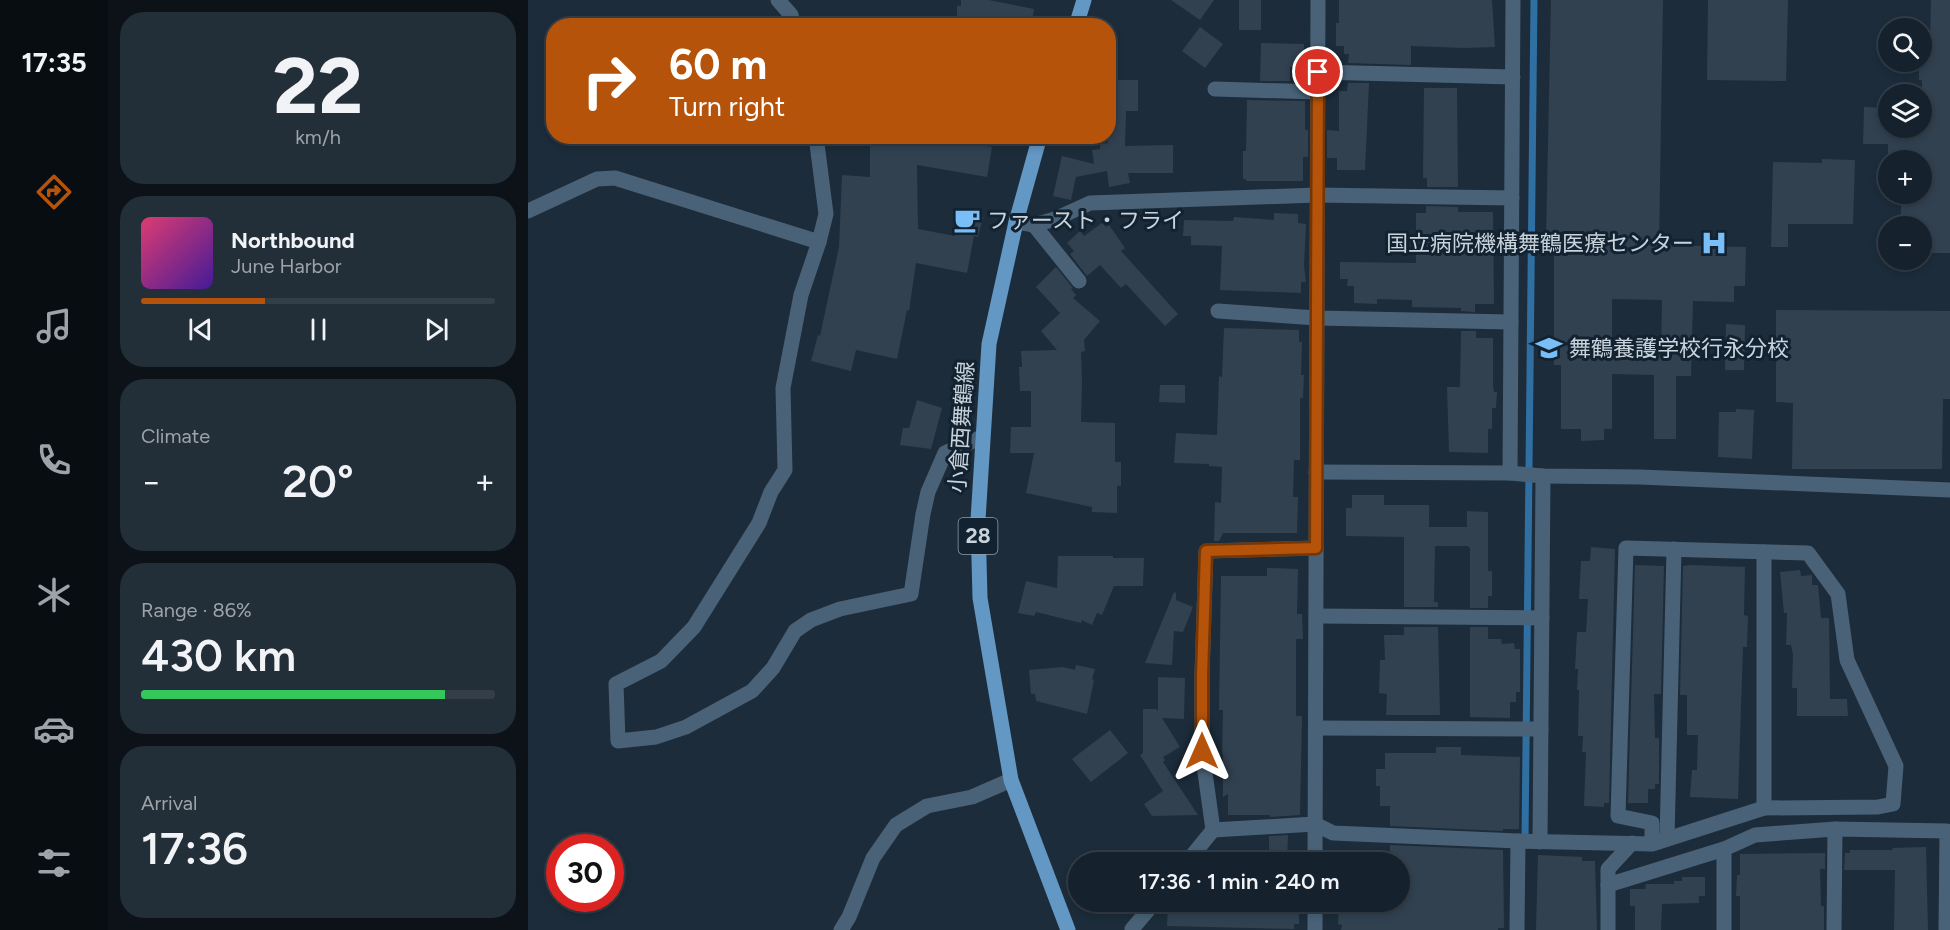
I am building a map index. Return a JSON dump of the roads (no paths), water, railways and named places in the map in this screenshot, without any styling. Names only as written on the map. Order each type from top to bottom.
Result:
[{"type":"main road","points":[[1078,18],[1084,0]]},
{"type":"main road","name":"小倉西舞鶴線","points":[[1038,144],[1016,222],[989,344],[978,520],[980,597],[1011,780],[1068,930]]},
{"type":"street","points":[[778,0],[792,18]]},
{"type":"street","points":[[1315,852],[1318,0]]},
{"type":"street","points":[[1510,473],[1513,0]]},
{"type":"street","points":[[1318,72],[1513,78]]},
{"type":"street","points":[[1215,89],[1318,92]]},
{"type":"street","points":[[817,144],[826,214],[801,295],[783,388],[785,470],[771,492],[759,523],[694,627],[661,661],[616,684],[618,741],[656,737],[686,727],[752,691],[773,668],[795,631],[811,620],[840,609],[911,594],[928,492],[945,453],[982,437]]},
{"type":"street","points":[[528,211],[597,179],[615,178],[819,242]]},
{"type":"street","points":[[1016,222],[1034,225],[1055,219],[1090,203],[1317,195],[1512,198]]},
{"type":"street","points":[[1034,225],[1079,281]]},
{"type":"street","points":[[1218,311],[1317,318],[1511,322]]},
{"type":"street","points":[[1317,472],[1510,473],[1950,490]]},
{"type":"street","points":[[1540,842],[1543,476]]},
{"type":"street","points":[[1213,830],[1202,751],[1206,551],[1316,548]]},
{"type":"street","points":[[1194,852],[1213,830],[1315,824],[1333,833],[1540,842],[1632,843],[1659,841],[1764,808],[1878,807],[1893,804],[1896,766],[1847,660],[1838,594],[1808,553],[1626,548],[1618,816],[1653,823],[1659,841]]},
{"type":"street","points":[[1659,841],[1674,549]]},
{"type":"street","points":[[1764,552],[1764,808]]},
{"type":"street","points":[[1316,616],[1542,618]]},
{"type":"street","points":[[1316,728],[1541,729]]},
{"type":"street","points":[[841,930],[849,917],[873,858],[896,825],[927,806],[972,797],[1011,780]]},
{"type":"street","points":[[1834,930],[1835,829]]},
{"type":"street","points":[[1608,885],[1724,849],[1755,835],[1835,829],[1947,831],[1946,930]]},
{"type":"street","points":[[1516,930],[1518,841]]},
{"type":"street","points":[[1608,930],[1608,869],[1632,843]]},
{"type":"street","points":[[1724,849],[1724,930]]},
{"type":"street","points":[[1135,930],[1148,912]]},
{"type":"street","points":[[1315,912],[1315,930]]},
{"type":"waterway","points":[[1525,840],[1534,0]]},
{"type":"place","name":"ファースト・フライ","points":[[967,220]]},
{"type":"place","name":"国立病院機構舞鶴医療センター","points":[[1714,243]]},
{"type":"place","name":"舞鶴養護学校行永分校","points":[[1549,348]]}]
